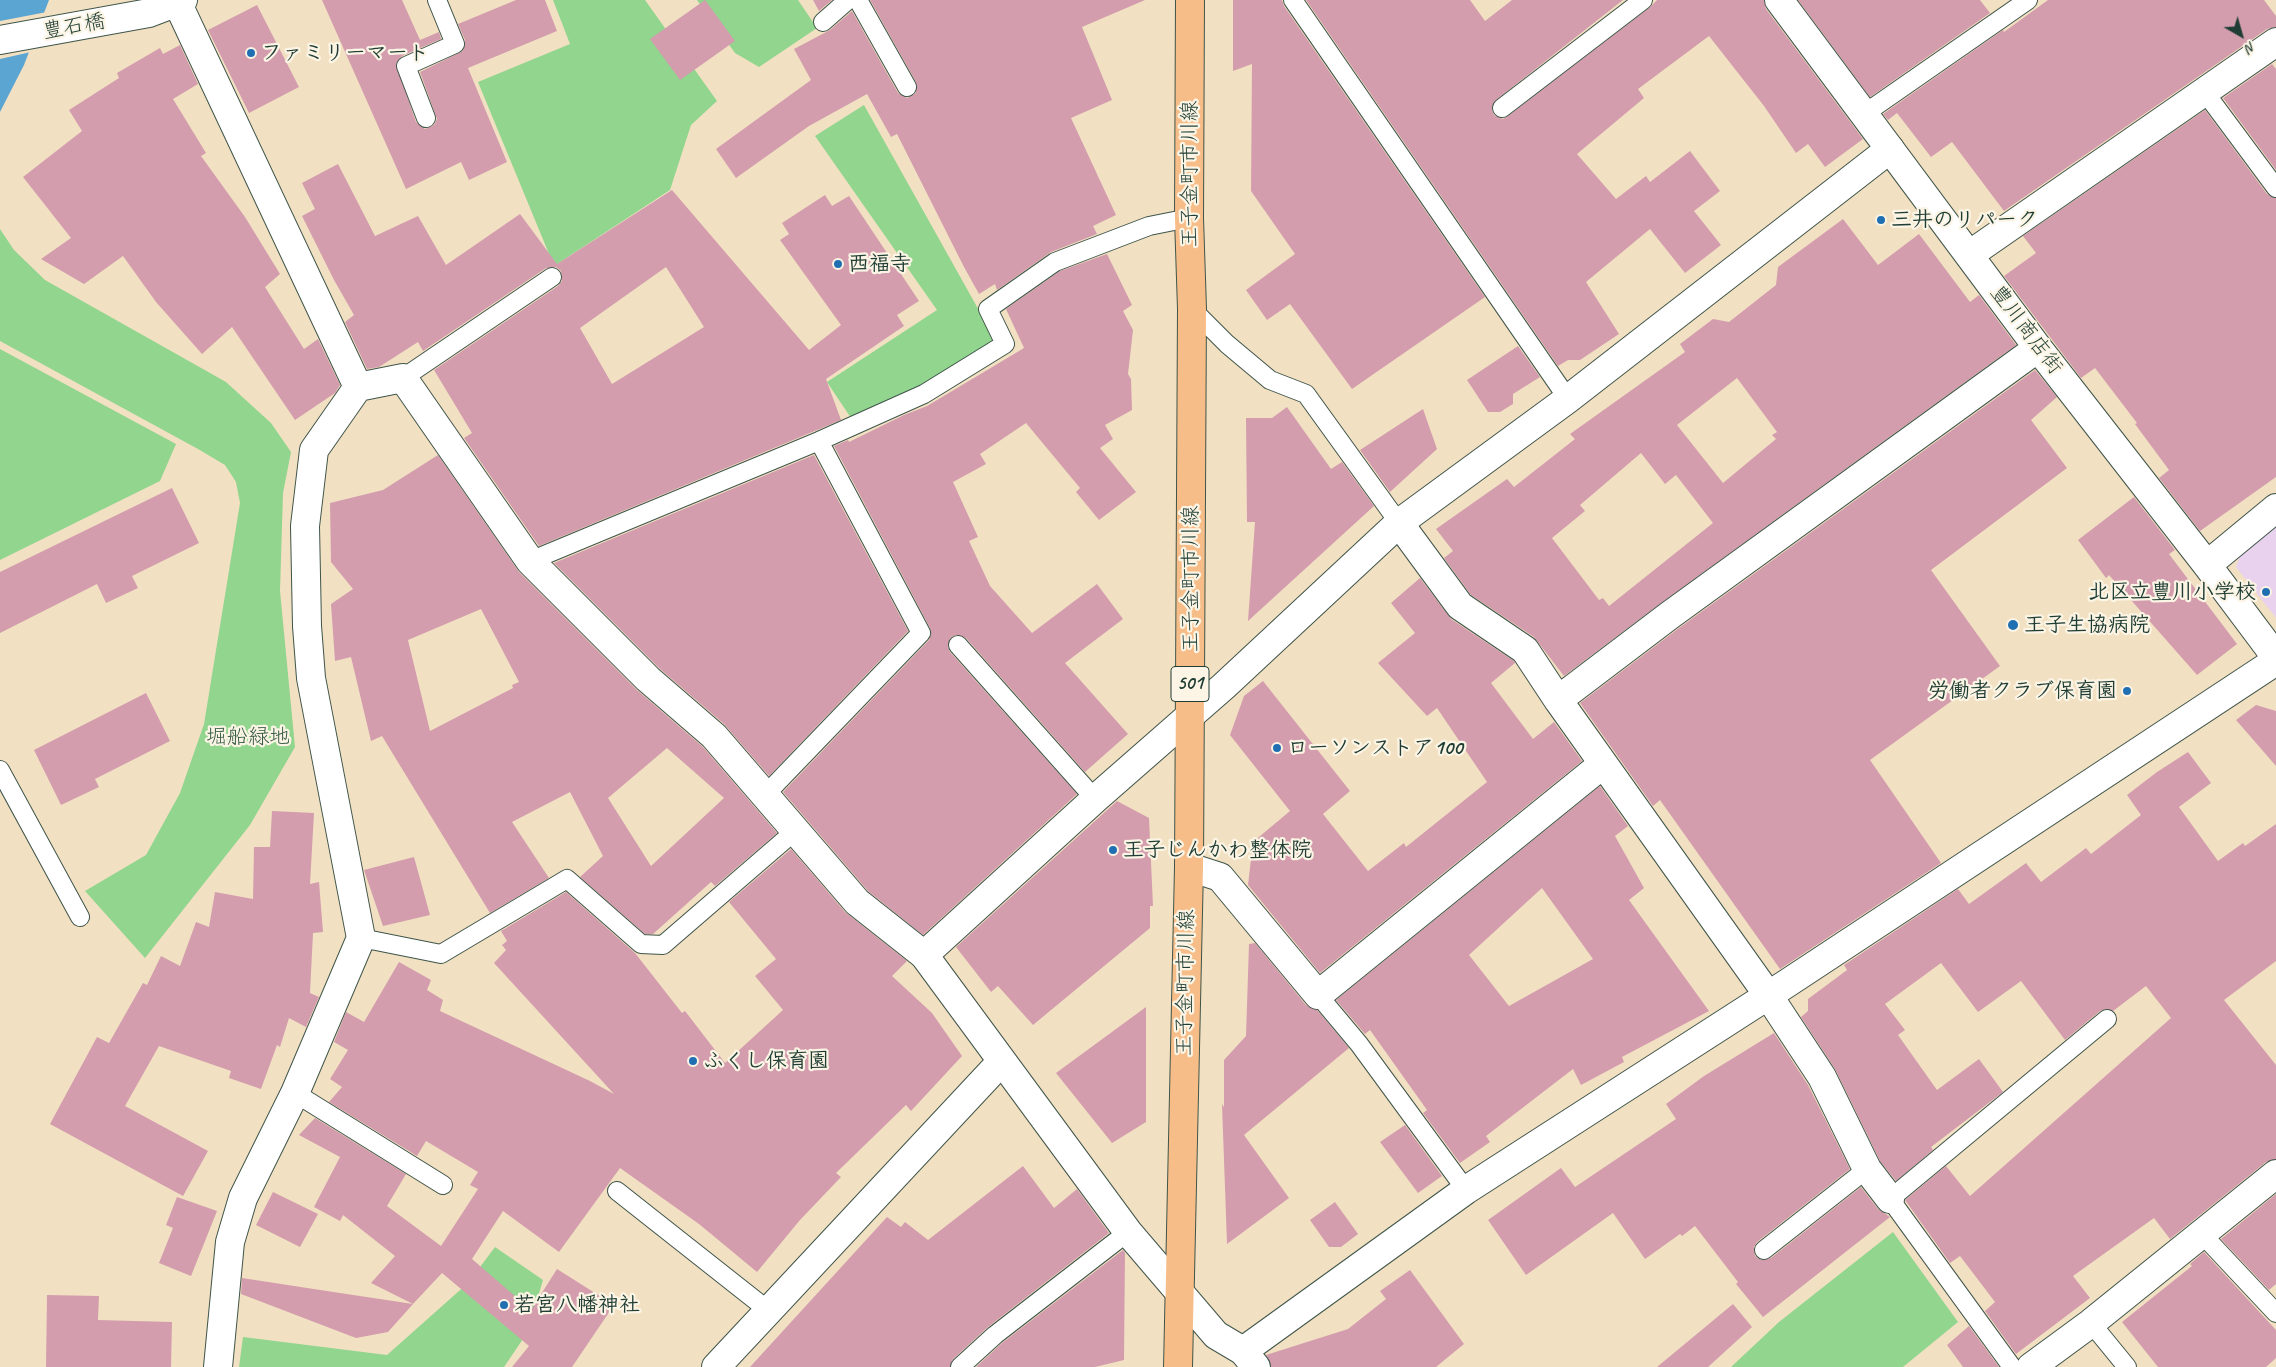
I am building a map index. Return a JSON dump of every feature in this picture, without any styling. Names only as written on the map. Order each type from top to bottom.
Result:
[{"type":"main road","name":"王子金町市川線","points":[[1178,1367],[1178,1289],[1189,867],[1192,309],[1189,218],[1190,0]]},
{"type":"street","name":"豊川商店街","points":[[1778,0],[2038,348],[2207,565],[2276,659]]},
{"type":"street","points":[[181,2],[358,387]]},
{"type":"street","name":"豊石橋","points":[[0,40],[149,13],[181,2]]},
{"type":"street","points":[[1969,254],[2276,42]]},
{"type":"street","points":[[924,955],[1095,799],[1190,716],[1399,523],[1568,400],[1890,149]]},
{"type":"street","points":[[1558,700],[1670,615],[2038,348]]},
{"type":"street","points":[[218,1367],[230,1242],[243,1198],[295,1093],[361,938],[311,678],[307,626],[305,526],[314,450],[358,387],[402,378],[530,561],[648,680],[714,736],[766,794],[795,831],[857,902],[924,955],[1128,1232],[1216,1335],[1249,1359],[1466,1190],[1768,995],[2276,659]]},
{"type":"street","points":[[2207,565],[2276,508]]},
{"type":"street","points":[[1399,523],[1460,606],[1525,650],[1603,764],[1768,995],[1822,1077],[1867,1168],[1890,1199]]},
{"type":"street","points":[[1189,867],[1220,877],[1318,995],[1603,764]]},
{"type":"street","points":[[716,1367],[1001,1062]]},
{"type":"street","points":[[2031,1367],[2091,1323],[2276,1174]]},
{"type":"lane","points":[[426,118],[406,66],[455,44],[436,0]]},
{"type":"lane","points":[[823,22],[848,0]]},
{"type":"lane","points":[[858,0],[907,87]]},
{"type":"lane","points":[[1293,0],[1568,400]]},
{"type":"lane","points":[[1502,108],[1643,0]]},
{"type":"lane","points":[[1864,114],[2028,0]]},
{"type":"lane","points":[[2204,91],[2275,185]]},
{"type":"lane","points":[[530,561],[819,441],[924,394],[1005,344],[988,309],[1055,262],[1149,226],[1189,218]]},
{"type":"lane","points":[[402,378],[552,276]]},
{"type":"lane","points":[[1192,309],[1227,344],[1270,380],[1306,394],[1399,523]]},
{"type":"lane","points":[[766,794],[921,633],[819,441]]},
{"type":"lane","points":[[958,645],[1095,799]]},
{"type":"lane","points":[[0,770],[80,917]]},
{"type":"lane","points":[[361,938],[441,954],[567,879],[641,944],[663,945],[795,831]]},
{"type":"lane","points":[[1318,995],[1359,1044],[1466,1190]]},
{"type":"lane","points":[[2012,1367],[1890,1199],[2107,1019]]},
{"type":"lane","points":[[295,1093],[443,1185]]},
{"type":"lane","points":[[1764,1250],[1867,1168]]},
{"type":"lane","points":[[617,1191],[769,1311]]},
{"type":"lane","points":[[960,1367],[995,1336],[1128,1232]]},
{"type":"lane","points":[[2201,1233],[2276,1313]]},
{"type":"lane","points":[[2091,1323],[2127,1367]]},
{"type":"shaded area","name":"北区立豊川小学校","points":[[2276,525],[2276,618],[2236,567],[2240,555]]},
{"type":"green space","points":[[553,0],[645,0],[717,101],[691,125],[670,190],[554,266],[478,82],[570,44]]},
{"type":"green space","points":[[697,0],[798,0],[817,28],[759,67],[735,53]]},
{"type":"green space","points":[[864,105],[995,339],[922,385],[851,418],[827,382],[937,310],[815,136]]},
{"type":"green space","name":"堀船緑地","points":[[0,229],[14,250],[45,280],[226,382],[271,423],[291,452],[283,493],[280,591],[295,747],[250,825],[145,958],[85,891],[146,855],[180,793],[204,724],[240,503],[236,482],[225,465],[0,341]]},
{"type":"green space","points":[[0,349],[176,444],[160,481],[0,560]]},
{"type":"green space","points":[[1893,1232],[1958,1322],[1903,1367],[1731,1367],[1779,1322]]},
{"type":"green space","points":[[495,1247],[543,1280],[527,1333],[504,1367],[239,1367],[243,1337],[387,1355],[468,1283]]},
{"type":"water","points":[[0,0],[49,0],[24,65],[0,112]]},
{"type":"pier","points":[[47,12],[31,52],[0,59],[0,21]]},
{"type":"building","points":[[322,0],[402,0],[420,40],[439,32],[441,39],[402,56],[396,64],[416,122],[425,129],[434,125],[437,119],[420,72],[463,51],[465,40],[458,24],[516,0],[545,0],[557,31],[468,68],[507,162],[469,180],[461,162],[406,189]]},
{"type":"building","points":[[705,0],[735,41],[680,80],[650,39]]},
{"type":"building","points":[[813,0],[832,0],[819,11]]},
{"type":"building","points":[[870,0],[1145,0],[1082,27],[1112,100],[1071,118],[1116,215],[1093,226],[1097,234],[1051,252],[997,290],[995,284],[979,294],[897,134],[891,137],[867,94],[809,126],[736,178],[716,149],[811,80],[794,49],[830,30],[852,11],[898,93],[907,98],[916,93],[916,82]]},
{"type":"building","points":[[1233,0],[1282,0],[1284,6],[1485,297],[1352,389],[1290,304],[1267,320],[1246,290],[1295,254],[1251,191],[1252,64],[1233,71]]},
{"type":"building","points":[[1306,0],[1470,0],[1485,21],[1512,0],[1623,0],[1496,100],[1492,110],[1494,115],[1503,119],[1657,0],[1764,0],[1766,9],[1863,139],[1825,167],[1808,144],[1796,153],[1764,106],[1709,36],[1638,89],[1644,98],[1577,154],[1616,199],[1646,176],[1650,182],[1690,151],[1720,191],[1694,211],[1721,245],[1685,273],[1650,229],[1586,282],[1619,334],[1580,360],[1568,360],[1558,366]]},
{"type":"building","points":[[1798,0],[1980,0],[1990,13],[1870,97]]},
{"type":"building","points":[[2048,0],[2264,0],[2276,16],[2276,27],[2267,29],[2004,211],[1952,142],[1931,157],[1897,113],[1888,120],[1883,114]]},
{"type":"building","points":[[257,5],[299,87],[249,113],[208,30]]},
{"type":"building","points":[[180,45],[198,84],[173,99],[206,153],[201,156],[245,217],[280,274],[265,287],[304,349],[318,339],[340,385],[335,393],[295,420],[232,327],[202,354],[156,302],[123,256],[84,284],[41,259],[71,238],[23,177],[82,131],[69,110],[119,78],[117,73],[160,48],[163,54]]},
{"type":"building","points":[[2272,64],[2276,69],[2276,170],[2223,98]]},
{"type":"building","points":[[2205,110],[2267,194],[2276,198],[2276,477],[2200,531],[2159,478],[2169,470],[2135,424],[2137,423],[2095,368],[2081,378],[2004,276],[2036,253],[2023,236]]},
{"type":"building","points":[[338,164],[375,236],[418,216],[446,265],[520,214],[557,264],[672,190],[809,350],[841,325],[780,240],[789,234],[782,223],[825,195],[832,206],[849,196],[919,301],[897,315],[904,326],[826,379],[841,420],[539,546],[464,438],[472,433],[434,370],[558,286],[562,281],[561,271],[556,267],[546,268],[423,351],[418,342],[379,367],[367,369],[345,322],[354,315],[302,216],[315,209],[302,183]],"holes":[[[666,267],[704,327],[612,384],[580,328]]]},
{"type":"building","points":[[1843,219],[1878,265],[1919,234],[1970,302],[1979,295],[2016,345],[1661,603],[1564,676],[1534,637],[1471,595],[1444,558],[1453,551],[1436,529],[1507,479],[1514,487],[1575,439],[1570,434],[1685,352],[1680,344],[1713,319],[1729,322],[1776,285],[1778,267]],"holes":[[[1737,378],[1777,432],[1772,435],[1776,439],[1723,483],[1677,425]],[[1641,453],[1665,484],[1676,475],[1713,523],[1609,606],[1603,598],[1599,600],[1552,538],[1585,511],[1580,505]]]},
{"type":"building","points":[[1107,254],[1132,305],[1123,311],[1133,330],[1128,374],[1131,379],[1132,410],[1105,425],[1113,439],[1100,448],[1136,492],[1099,520],[1076,492],[1080,488],[1026,423],[980,454],[986,464],[953,482],[978,537],[969,541],[990,586],[1032,633],[1097,584],[1123,619],[1065,663],[1128,734],[1085,772],[966,638],[956,635],[951,637],[948,647],[950,652],[1077,794],[923,935],[868,891],[783,792],[929,640],[931,635],[930,628],[834,446],[848,440],[849,442],[927,406],[1024,348],[1006,309],[1060,271]]},
{"type":"building","points":[[1518,346],[1540,377],[1513,394],[1513,404],[1500,412],[1488,412],[1467,380]]},
{"type":"building","points":[[2035,370],[2057,397],[2031,420],[2067,468],[1931,570],[2000,666],[1870,760],[1941,863],[1780,969],[1660,800],[1653,806],[1580,703],[1679,628]]},
{"type":"building","points":[[1287,407],[1331,469],[1342,462],[1374,506],[1248,621],[1255,522],[1247,522],[1246,418],[1272,418]]},
{"type":"building","points":[[1423,409],[1437,449],[1390,492],[1360,450]]},
{"type":"building","points":[[438,455],[519,572],[637,690],[703,747],[777,833],[715,886],[711,882],[653,934],[645,934],[580,877],[603,856],[570,792],[512,822],[549,878],[490,913],[382,736],[371,741],[351,657],[335,661],[331,604],[353,589],[331,562],[330,503],[383,490]],"holes":[[[481,609],[519,682],[512,685],[513,688],[430,731],[408,640]],[[667,748],[724,798],[651,866],[608,798]]]},
{"type":"building","points":[[814,455],[908,631],[769,776],[724,724],[659,668],[554,563]]},
{"type":"building","points":[[172,488],[199,543],[132,576],[138,588],[106,603],[97,584],[0,633],[0,572]]},
{"type":"building","points":[[2134,497],[2175,550],[2169,554],[2237,644],[2197,675],[2109,575],[2106,578],[2078,540]]},
{"type":"building","points":[[1420,578],[1451,619],[1514,661],[1515,663],[1491,683],[1533,739],[1554,722],[1582,761],[1320,973],[1248,885],[1253,842],[1290,811],[1230,735],[1244,696],[1263,681],[1350,791],[1323,814],[1368,871],[1404,843],[1406,847],[1487,782],[1437,708],[1427,716],[1378,663],[1415,633],[1391,603]]},
{"type":"building","points":[[146,693],[170,741],[95,779],[99,787],[61,805],[34,750]]},
{"type":"building","points":[[2256,705],[2276,711],[2276,766],[2236,720]]},
{"type":"building","points":[[2188,752],[2211,783],[2179,807],[2218,861],[2243,843],[2245,846],[2276,824],[2276,961],[2224,1000],[2276,1065],[2276,1159],[2266,1162],[2170,1239],[2154,1218],[2073,1276],[2090,1298],[2016,1354],[1985,1311],[1995,1302],[1960,1256],[1950,1263],[1905,1200],[1946,1166],[1970,1196],[2171,1018],[2146,986],[2113,1011],[2106,1009],[2100,1011],[2065,1040],[2021,981],[1978,1012],[1941,963],[1885,1004],[1905,1030],[1898,1035],[1937,1090],[1979,1059],[2003,1092],[1931,1147],[1933,1150],[1896,1181],[1880,1161],[1835,1069],[1801,1017],[1808,1011],[1808,999],[1847,970],[1844,965],[1958,889],[1969,904],[2026,863],[2041,882],[2086,848],[2091,854],[2141,815],[2127,795],[2157,772]]},
{"type":"building","points":[[1600,786],[1628,826],[1615,836],[1644,888],[1629,900],[1709,1011],[1622,1057],[1624,1062],[1581,1085],[1573,1069],[1486,1136],[1490,1142],[1460,1163],[1423,1113],[1427,1110],[1370,1030],[1365,1034],[1336,1000]],"holes":[[[1542,888],[1593,959],[1509,1006],[1469,955]]]},
{"type":"building","points":[[1117,801],[1149,818],[1153,906],[1150,906],[1150,928],[1033,1025],[998,986],[991,992],[956,947]]},
{"type":"building","points":[[272,811],[314,813],[310,884],[319,882],[323,932],[313,933],[310,993],[319,997],[306,1027],[289,1018],[280,1047],[277,1045],[261,1089],[229,1078],[231,1071],[159,1046],[125,1106],[208,1151],[183,1196],[50,1124],[97,1037],[109,1043],[143,983],[147,985],[161,956],[180,966],[196,922],[209,927],[215,892],[253,899],[254,847],[270,847]]},
{"type":"building","points":[[791,849],[845,912],[907,961],[892,976],[932,1013],[962,1056],[911,1111],[906,1105],[836,1173],[841,1177],[800,1220],[757,1272],[699,1224],[620,1168],[559,1252],[503,1211],[472,1259],[531,1310],[557,1269],[614,1305],[572,1367],[512,1367],[529,1346],[442,1273],[413,1304],[371,1283],[395,1256],[343,1215],[340,1221],[314,1207],[340,1157],[299,1135],[315,1118],[406,1174],[387,1206],[441,1246],[478,1189],[470,1185],[478,1172],[426,1141],[417,1156],[329,1102],[342,1087],[330,1079],[348,1050],[334,1042],[346,1012],[364,1022],[399,962],[431,980],[427,990],[443,1000],[440,1011],[614,1094],[494,963],[506,950],[502,945],[507,941],[501,931],[566,892],[635,953],[682,1013],[685,1011],[725,1063],[783,1010],[755,976],[776,959],[729,902]]},
{"type":"building","points":[[414,857],[430,915],[383,926],[364,870]]},
{"type":"building","points":[[1255,943],[1306,1005],[1317,1010],[1349,1048],[1244,1135],[1289,1198],[1227,1244],[1222,1104],[1224,1107],[1224,1060],[1246,1036],[1249,944]]},
{"type":"building","points":[[1146,1007],[1146,1122],[1112,1143],[1056,1073]]},
{"type":"building","points":[[1774,1033],[1808,1085],[1850,1169],[1757,1242],[1754,1247],[1755,1256],[1761,1260],[1771,1258],[1861,1187],[1878,1209],[1890,1217],[1763,1317],[1736,1284],[1738,1282],[1695,1226],[1682,1236],[1680,1234],[1645,1259],[1613,1213],[1526,1275],[1488,1220],[1561,1168],[1575,1187],[1676,1119],[1666,1104],[1704,1076]]},
{"type":"building","points":[[1405,1125],[1442,1176],[1418,1193],[1380,1142]]},
{"type":"building","points":[[1023,1166],[1054,1208],[1077,1189],[1109,1233],[988,1327],[953,1359],[950,1367],[750,1367],[887,1217],[901,1227],[905,1222],[928,1240]]},
{"type":"building","points":[[273,1192],[318,1214],[300,1247],[256,1225]]},
{"type":"building","points":[[2276,1194],[2276,1284],[2269,1290],[2221,1239]]},
{"type":"building","points":[[177,1197],[217,1211],[191,1276],[159,1263],[173,1228],[166,1225]]},
{"type":"building","points":[[1335,1202],[1358,1234],[1341,1247],[1329,1247],[1310,1220]]},
{"type":"building","points":[[1123,1250],[1125,1253],[1124,1360],[1095,1367],[976,1367],[1002,1343]]},
{"type":"building","points":[[2204,1252],[2276,1330],[2276,1358],[2266,1367],[2158,1367],[2122,1322],[2192,1266],[2190,1264]]},
{"type":"building","points":[[1410,1270],[1464,1344],[1436,1367],[1271,1367],[1266,1355],[1348,1329],[1386,1299],[1380,1291]]},
{"type":"building","points":[[242,1278],[413,1304],[388,1332],[356,1338],[241,1294]]},
{"type":"building","points":[[47,1295],[99,1296],[98,1320],[172,1322],[171,1367],[46,1367]]},
{"type":"building","points":[[1733,1304],[1752,1327],[1708,1367],[1657,1367]]},
{"type":"building","points":[[1969,1326],[1999,1367],[1963,1367],[1947,1345]]},
{"type":"place","name":"ファミリーマート","points":[[251,53]]},
{"type":"place","name":"三井のリパーク","points":[[1881,220]]},
{"type":"place","name":"西福寺","points":[[838,264]]},
{"type":"place","name":"北区立豊川小学校","points":[[2266,592]]},
{"type":"place","name":"王子生協病院","points":[[2013,625]]},
{"type":"place","name":"労働者クラブ保育園","points":[[2127,691]]},
{"type":"place","name":"ローソンストア100","points":[[1277,748]]},
{"type":"place","name":"王子じんかわ整体院","points":[[1113,850]]},
{"type":"place","name":"ふくし保育園","points":[[693,1061]]},
{"type":"place","name":"若宮八幡神社","points":[[504,1305]]}]
